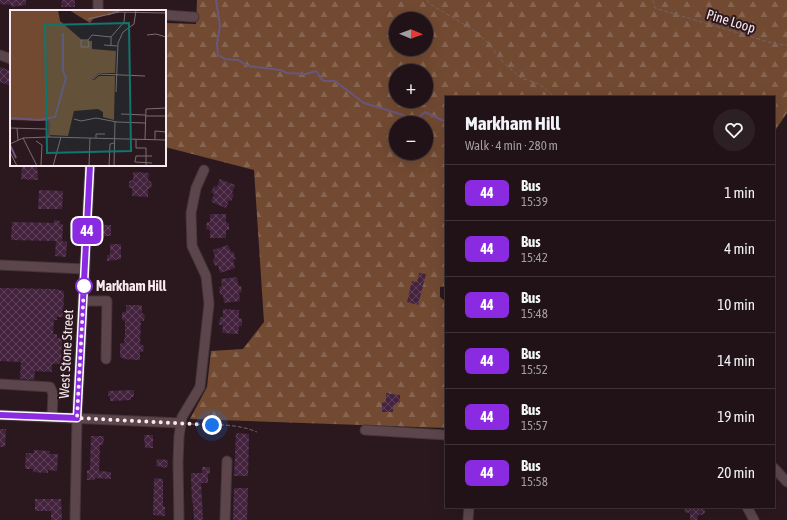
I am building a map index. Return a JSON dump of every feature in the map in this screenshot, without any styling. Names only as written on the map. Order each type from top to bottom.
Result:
[{"type":"street","points":[[166,15],[194,17]]},
{"type":"street","points":[[0,55],[10,59]]},
{"type":"street","name":"West Stone Street","points":[[75,520],[77,418],[90,166]]},
{"type":"street","points":[[179,520],[178,463],[181,423],[182,417],[200,387],[207,334],[209,304],[207,283],[206,276],[192,246],[191,213],[196,188],[204,170]]},
{"type":"street","points":[[0,265],[85,269]]},
{"type":"street","points":[[83,301],[107,301],[106,359]]},
{"type":"street","points":[[0,384],[50,387],[53,394],[52,417]]},
{"type":"street","points":[[0,415],[181,423]]},
{"type":"street","points":[[365,430],[445,435]]},
{"type":"street","points":[[225,520],[227,461]]},
{"type":"street","points":[[775,469],[787,482]]},
{"type":"street","points":[[468,520],[469,508]]},
{"type":"street","points":[[748,508],[754,520]]},
{"type":"path","points":[[427,0],[430,4],[475,31],[488,42],[504,63],[521,78],[539,84],[554,96]]},
{"type":"path","name":"Pine Loop","points":[[653,0],[655,8],[775,44],[787,45]]},
{"type":"path","points":[[181,423],[228,425],[248,428],[257,432]]},
{"type":"green space","points":[[197,0],[787,0],[787,113],[775,131],[775,96],[445,96],[445,286],[440,287],[440,297],[445,301],[445,428],[190,419],[207,387],[211,351],[243,349],[264,322],[254,170],[166,147],[166,23],[196,24]]},
{"type":"building","points":[[0,0],[26,0],[26,5],[11,7],[11,5],[0,4]]},
{"type":"building","points":[[62,0],[75,0],[75,7],[61,7]]},
{"type":"building","points":[[0,67],[10,71],[10,86],[0,82]]},
{"type":"building","points":[[22,166],[37,166],[38,180],[21,179]]},
{"type":"building","points":[[133,172],[149,173],[148,181],[151,181],[152,187],[148,189],[148,197],[132,196],[132,188],[129,188],[129,181],[133,180]]},
{"type":"building","points":[[220,179],[235,185],[232,193],[234,195],[231,201],[229,200],[226,208],[211,202],[214,194],[211,192],[214,186],[217,187]]},
{"type":"building","points":[[39,190],[63,191],[62,209],[38,209]]},
{"type":"building","points":[[210,214],[226,214],[226,222],[229,224],[229,230],[226,230],[226,238],[210,238],[210,230],[206,229],[207,222],[210,222]]},
{"type":"building","points":[[54,220],[60,221],[60,224],[63,224],[62,241],[67,242],[66,257],[55,256],[56,241],[11,240],[12,222],[54,223]]},
{"type":"building","points":[[111,225],[111,236],[99,236],[99,226]]},
{"type":"building","points":[[110,244],[121,244],[121,259],[107,261],[107,255],[110,255]]},
{"type":"building","points":[[228,245],[231,252],[233,251],[236,259],[233,260],[235,268],[220,273],[218,265],[215,266],[213,260],[215,257],[213,250]]},
{"type":"building","points":[[419,273],[426,274],[418,305],[407,302],[412,281],[417,282]]},
{"type":"building","points":[[237,277],[238,285],[241,286],[242,292],[239,293],[240,301],[224,303],[223,295],[220,294],[219,287],[222,287],[221,279]]},
{"type":"building","points":[[0,288],[55,289],[64,291],[63,317],[57,317],[57,320],[54,320],[53,334],[57,334],[57,338],[62,338],[61,364],[52,364],[52,372],[35,371],[34,380],[20,379],[21,362],[0,361]]},
{"type":"building","points":[[126,305],[142,305],[142,313],[145,315],[144,321],[141,321],[140,344],[144,346],[143,352],[140,352],[140,360],[123,359],[120,357],[120,345],[121,343],[124,343],[125,335],[125,321],[122,320],[122,314],[123,312],[126,312]]},
{"type":"building","points":[[223,309],[239,310],[239,318],[242,319],[242,326],[239,326],[238,334],[222,333],[223,325],[220,325],[219,323],[220,317],[223,317]]},
{"type":"building","points":[[134,390],[134,397],[131,397],[131,400],[110,401],[110,396],[108,396],[108,391]]},
{"type":"building","points":[[386,393],[400,395],[400,402],[397,402],[397,405],[393,405],[393,412],[382,412],[382,403],[386,402]]},
{"type":"building","points":[[0,429],[6,429],[5,447],[0,447]]},
{"type":"building","points":[[236,433],[249,434],[248,476],[234,476]]},
{"type":"building","points":[[144,435],[153,435],[153,448],[145,448]]},
{"type":"building","points":[[91,436],[104,436],[103,445],[100,445],[99,471],[111,472],[111,479],[95,478],[95,480],[87,480],[87,470],[90,470]]},
{"type":"building","points":[[34,450],[50,451],[49,454],[58,454],[57,471],[48,470],[48,473],[33,472],[33,469],[25,469],[26,453],[34,453]]},
{"type":"building","points":[[157,459],[168,460],[167,468],[156,466]]},
{"type":"building","points":[[202,467],[210,467],[208,483],[201,483],[203,520],[194,520],[191,473],[202,473]]},
{"type":"building","points":[[154,478],[163,479],[163,507],[165,507],[165,516],[153,515]]},
{"type":"building","points":[[234,488],[248,488],[247,520],[233,520]]},
{"type":"building","points":[[35,499],[61,499],[62,520],[51,520],[51,511],[35,511]]},
{"type":"building","points":[[685,508],[704,508],[705,512],[703,515],[698,515],[697,520],[690,520],[690,513],[684,512]]},
{"type":"waterway","points":[[216,0],[220,26],[217,44],[218,55],[225,59],[238,60],[248,66],[280,70],[287,73],[306,74],[316,71],[323,81],[335,81],[364,103],[403,115],[409,120],[418,118],[425,112],[445,122]]},
{"type":"bus line","name":"44","points":[[0,415],[77,418],[90,166]]},
{"type":"place","name":"Markham Hill","points":[[84,286]]},
{"type":"route","points":[[84,286],[77,418],[212,425]]}]
